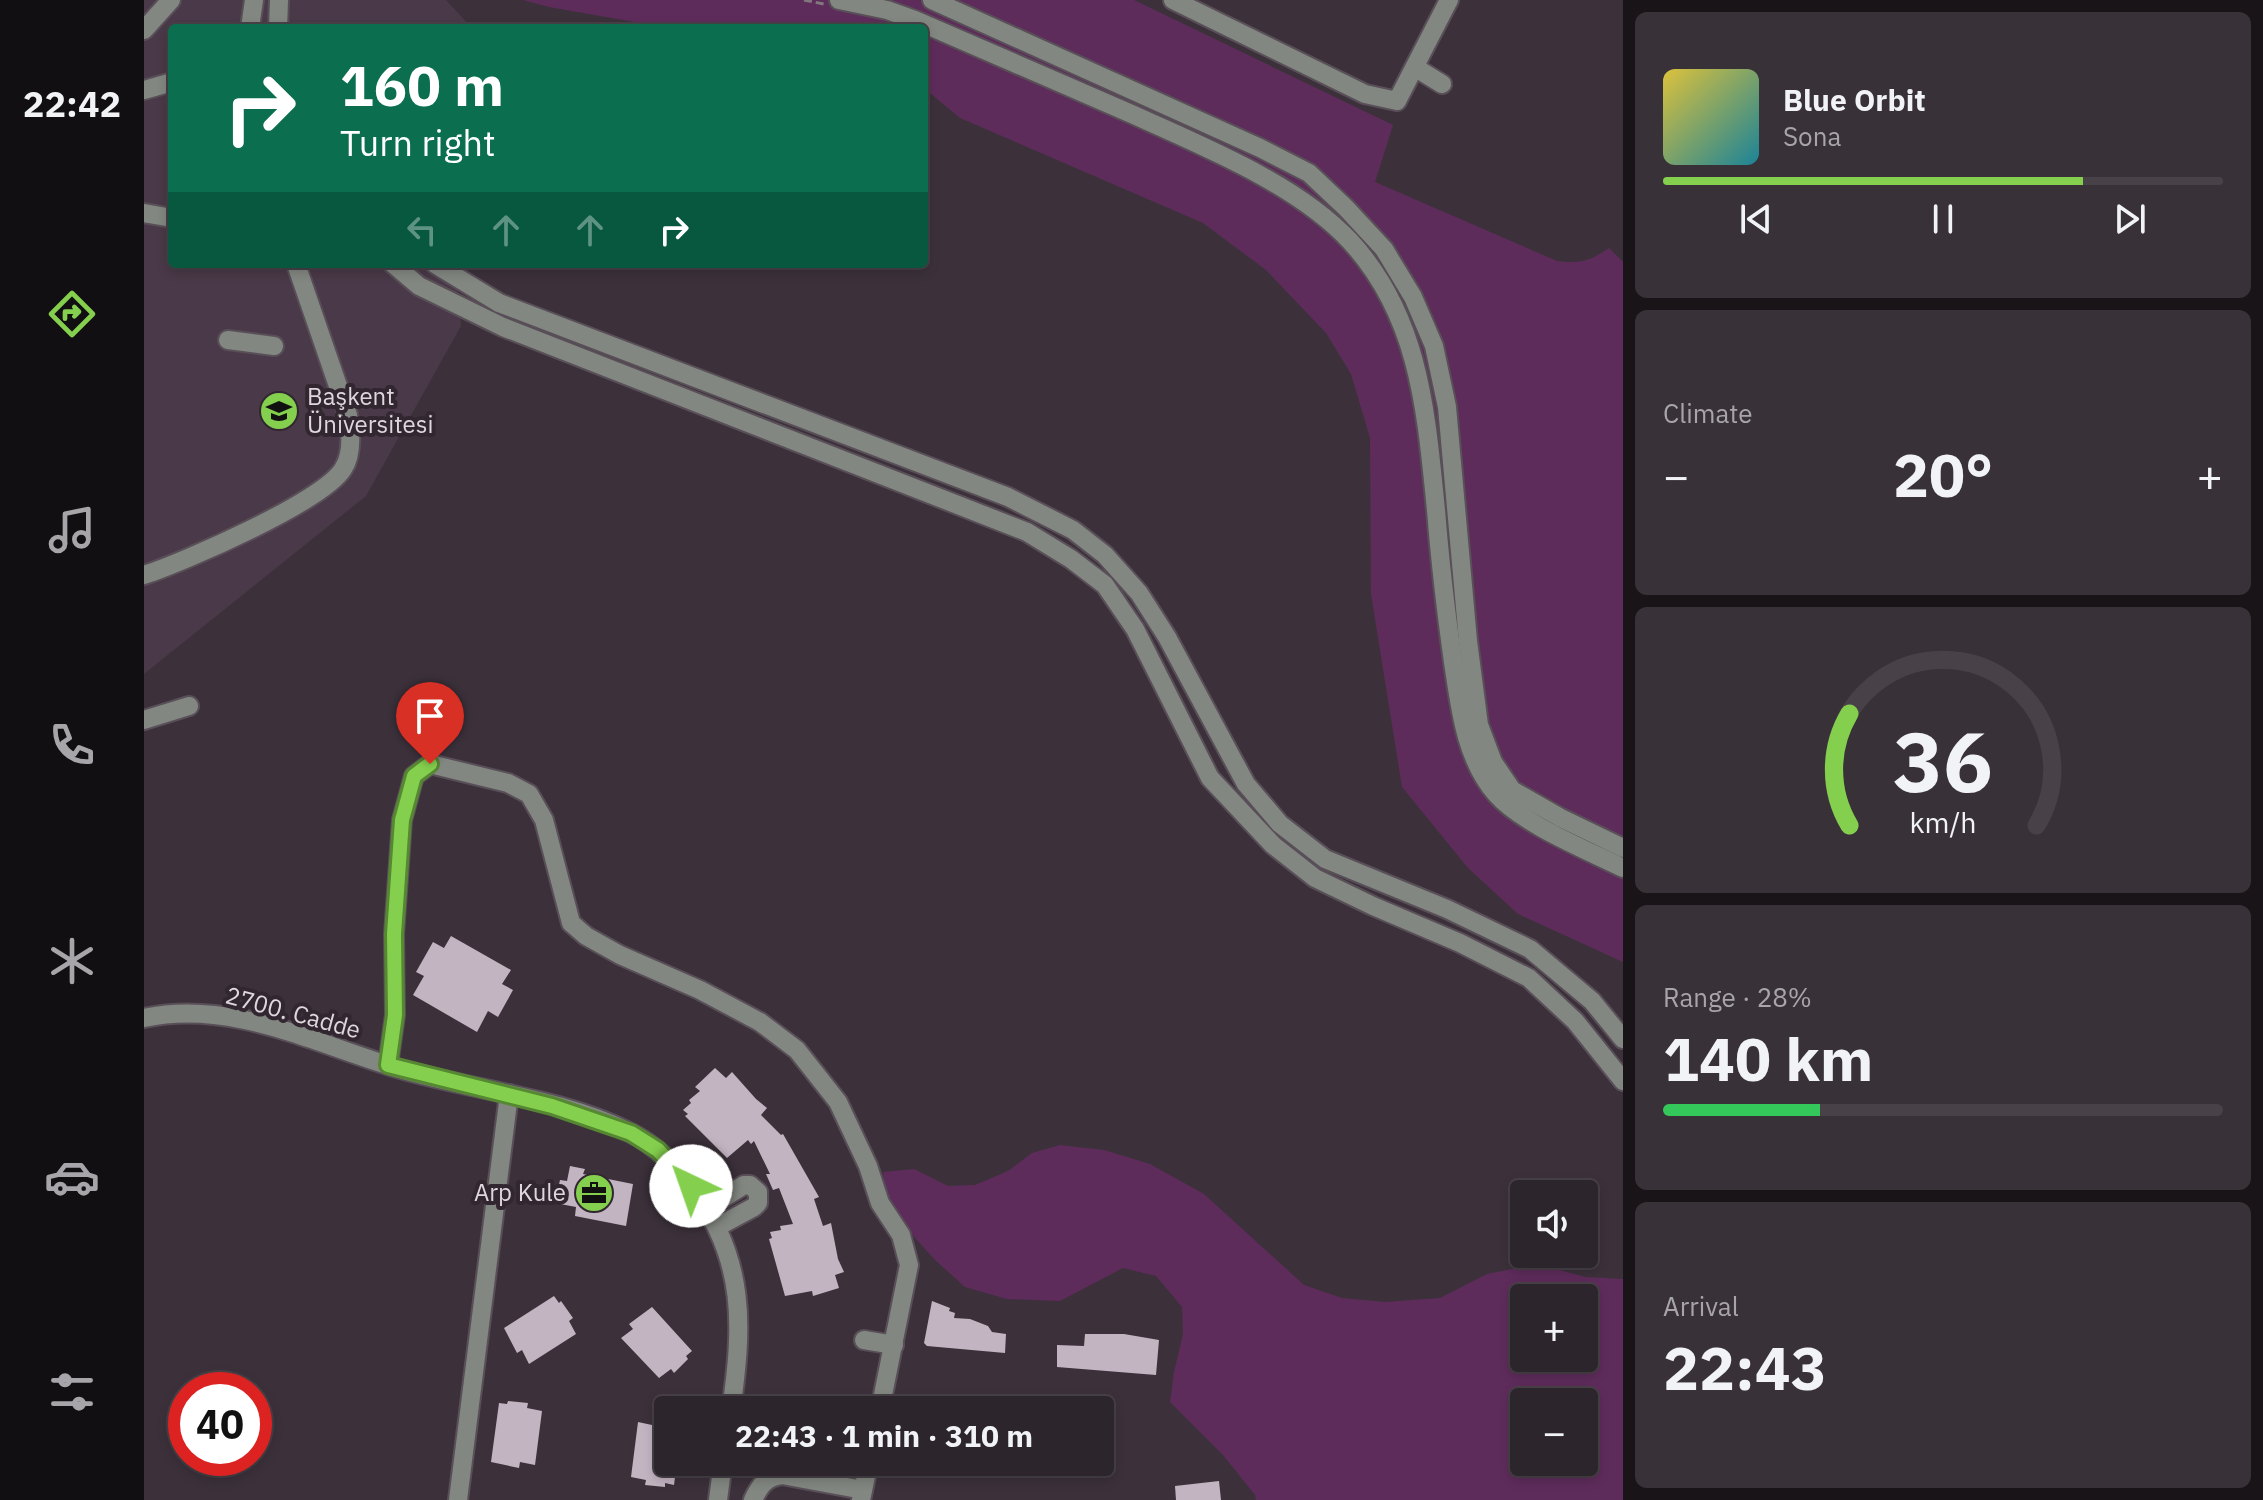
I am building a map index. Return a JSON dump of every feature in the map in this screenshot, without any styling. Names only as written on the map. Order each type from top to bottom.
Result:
[{"type":"street","points":[[144,30],[171,0]]},
{"type":"street","points":[[251,24],[254,0]]},
{"type":"street","points":[[278,24],[279,0]]},
{"type":"street","points":[[839,0],[887,10],[924,24]]},
{"type":"street","points":[[932,0],[1309,173],[1384,249],[1413,297],[1434,346],[1444,392],[1479,725],[1493,762],[1512,790],[1623,848]]},
{"type":"street","points":[[1173,0],[1365,94],[1389,102],[1397,101],[1449,0]]},
{"type":"street","points":[[928,26],[1180,136],[1295,194],[1352,243],[1384,287],[1405,328],[1420,378],[1452,655],[1459,701],[1474,762],[1500,798],[1544,829],[1623,868]]},
{"type":"street","points":[[1416,68],[1442,84]]},
{"type":"street","points":[[144,90],[168,83]]},
{"type":"street","points":[[144,213],[168,217]]},
{"type":"street","points":[[144,575],[308,499],[335,479],[344,468],[350,449],[348,415],[297,268]]},
{"type":"street","points":[[398,268],[419,286],[503,327],[1027,532],[1071,559],[1105,585],[1135,629],[1210,778],[1273,845],[1315,878],[1460,943],[1529,978],[1575,1021],[1623,1081]]},
{"type":"street","points":[[442,268],[499,303],[1008,497],[1073,530],[1105,555],[1139,593],[1167,637],[1246,784],[1280,824],[1325,859],[1447,909],[1530,949],[1592,1001],[1623,1039]]},
{"type":"street","points":[[228,340],[274,346]]},
{"type":"street","points":[[144,720],[189,706]]},
{"type":"street","points":[[388,1065],[395,1015],[394,934],[402,820],[414,776],[430,764],[508,783],[529,794],[544,820],[571,923],[586,936],[620,955],[700,990],[760,1022],[797,1050],[838,1102],[868,1166],[880,1203],[901,1235],[909,1265],[883,1396]]},
{"type":"street","name":"2700. Cadde","points":[[144,1018],[179,1014],[220,1015],[268,1026],[388,1065],[509,1094],[593,1119],[631,1133],[658,1150],[677,1168],[707,1208],[731,1260],[740,1318],[732,1396]]},
{"type":"street","points":[[458,1500],[509,1094]]},
{"type":"street","points":[[707,1208],[744,1185],[750,1185],[758,1192],[758,1203],[754,1207],[717,1227]]},
{"type":"street","points":[[864,1340],[894,1345]]},
{"type":"street","points":[[753,1500],[759,1487],[770,1477],[782,1475],[862,1495]]},
{"type":"street","points":[[718,1500],[721,1476]]},
{"type":"shaded area","name":"Başkent Üniversitesi","points":[[144,0],[446,0],[468,24],[168,24],[168,268],[456,268],[461,326],[366,496],[144,674]]},
{"type":"shaded area","points":[[523,0],[1134,0],[1393,125],[1375,182],[1557,261],[1584,260],[1609,248],[1623,262],[1623,962],[1518,914],[1468,868],[1402,787],[1371,594],[1370,438],[1351,374],[1326,333],[1266,270],[1203,223],[960,118],[928,91],[928,24],[646,24]]},
{"type":"shaded area","points":[[1060,1145],[1104,1150],[1150,1164],[1204,1194],[1304,1285],[1342,1298],[1385,1302],[1440,1298],[1487,1274],[1518,1268],[1552,1268],[1585,1277],[1623,1279],[1623,1500],[1256,1500],[1223,1455],[1170,1402],[1183,1334],[1182,1307],[1156,1276],[1123,1268],[1060,1301],[1007,1299],[965,1287],[935,1260],[887,1207],[883,1172],[914,1169],[948,1186],[975,1185],[1008,1171],[1032,1153]]},
{"type":"building","points":[[451,936],[511,970],[502,984],[513,990],[498,1017],[488,1011],[477,1032],[413,995],[424,976],[416,972],[433,942],[444,948]]},
{"type":"building","points":[[715,1068],[726,1078],[732,1072],[767,1108],[761,1115],[783,1134],[819,1197],[814,1199],[823,1226],[831,1223],[838,1259],[844,1272],[835,1275],[839,1288],[813,1296],[812,1291],[785,1296],[769,1239],[772,1238],[770,1232],[793,1224],[779,1188],[773,1190],[766,1174],[770,1174],[754,1141],[751,1144],[748,1140],[727,1158],[685,1116],[688,1114],[683,1110],[700,1091],[695,1087]]},
{"type":"building","name":"Arp Kule","points":[[570,1166],[585,1169],[583,1174],[633,1184],[626,1226],[575,1216],[576,1207],[555,1203],[560,1180],[567,1181]]},
{"type":"building","points":[[554,1296],[573,1318],[569,1321],[576,1334],[529,1364],[522,1350],[517,1353],[504,1328]]},
{"type":"building","points":[[932,1301],[950,1308],[949,1311],[955,1313],[954,1318],[970,1319],[988,1326],[992,1332],[1006,1334],[1005,1353],[927,1346],[924,1343]]},
{"type":"building","points":[[652,1307],[692,1351],[674,1373],[671,1369],[659,1378],[621,1338],[633,1329],[629,1324]]},
{"type":"building","points":[[1085,1334],[1124,1334],[1159,1340],[1156,1375],[1057,1367],[1057,1345],[1084,1346]]},
{"type":"building","points":[[508,1401],[528,1403],[527,1408],[542,1411],[535,1465],[520,1462],[519,1468],[491,1462],[499,1403],[507,1404]]},
{"type":"building","points":[[654,1419],[654,1476],[675,1476],[674,1485],[645,1485],[646,1480],[631,1477],[638,1422],[652,1425]]},
{"type":"building","points":[[1219,1481],[1221,1500],[1176,1500],[1175,1486]]},
{"type":"place","name":"Başkent Üniversitesi","points":[[279,411]]},
{"type":"place","name":"Arp Kule","points":[[594,1193]]},
{"type":"route","points":[[430,764],[414,776],[402,820],[394,934],[395,1015],[388,1065],[552,1106],[631,1133],[658,1150],[691,1186]]}]
